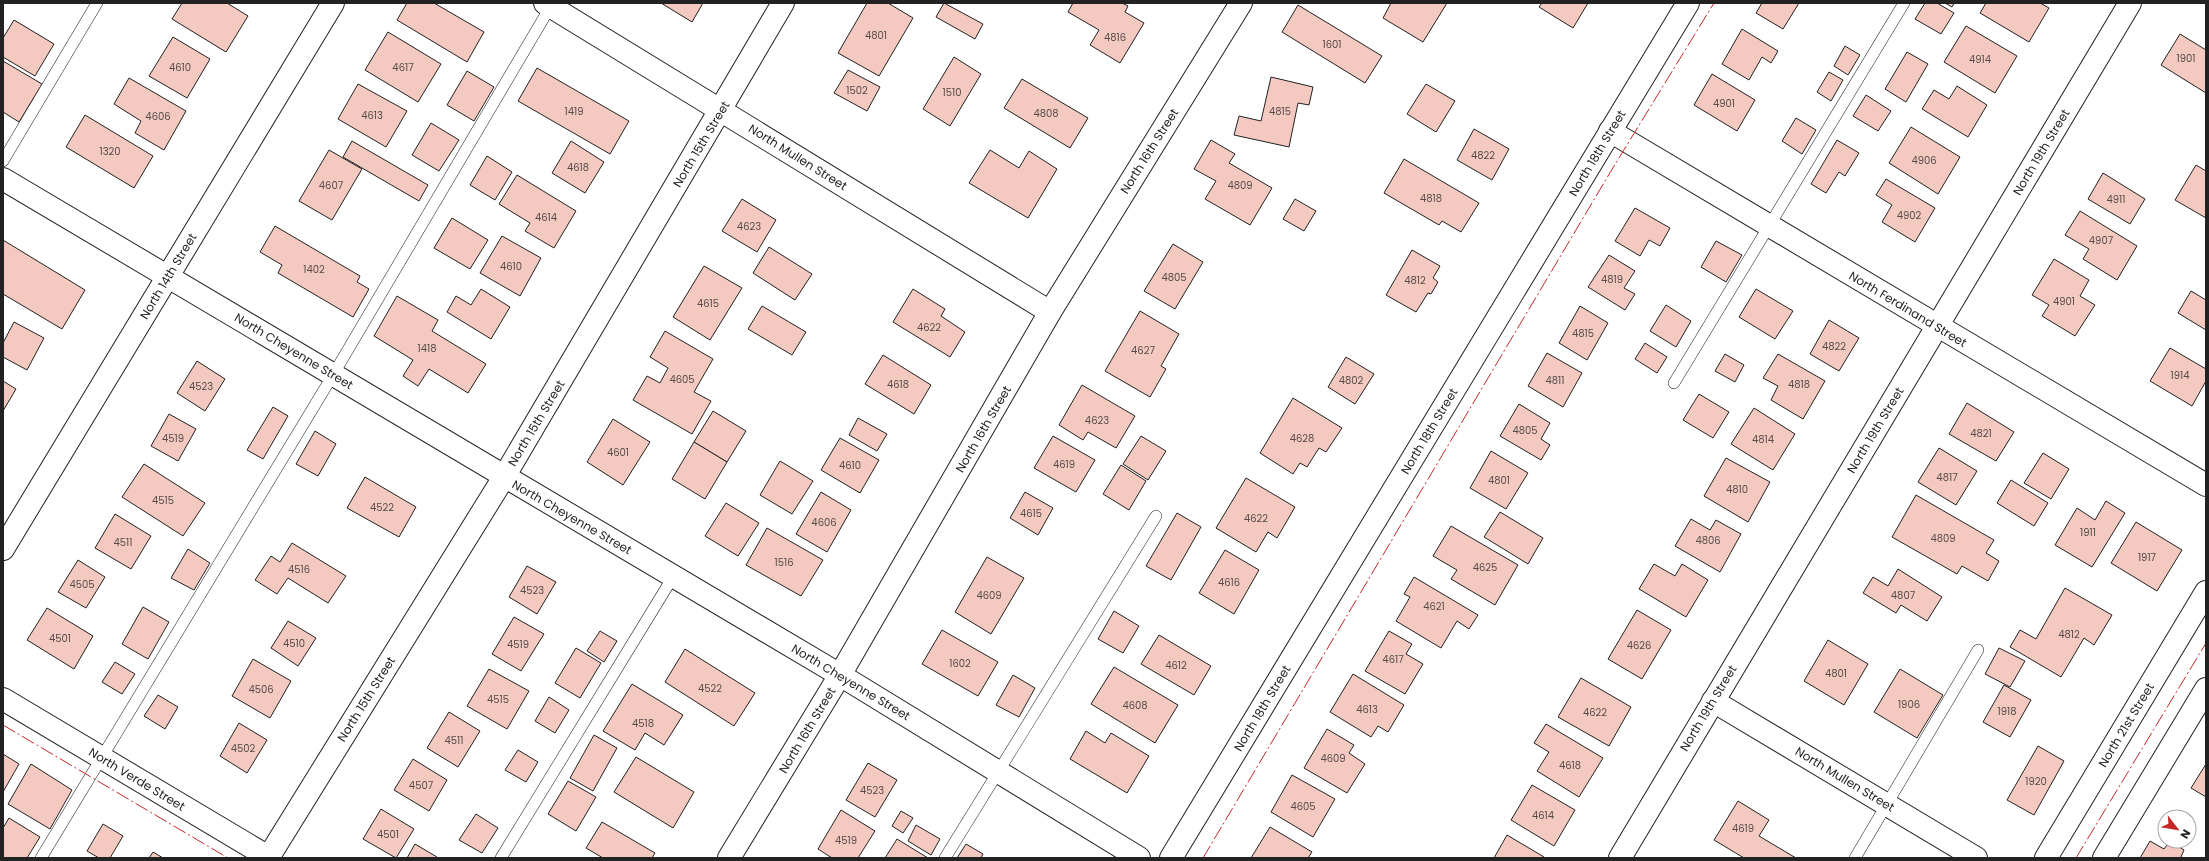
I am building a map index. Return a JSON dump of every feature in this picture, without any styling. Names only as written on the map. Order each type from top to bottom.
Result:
[{"type":"street","name":"North 14th Street","points":[[3,549],[169,276],[332,3]]},
{"type":"street","name":"North 15th Street","points":[[269,858],[504,477],[783,3]]},
{"type":"street","name":"North 16th Street","points":[[729,858],[840,675],[1050,312],[1241,3]]},
{"type":"street","name":"North 18th Street","points":[[1171,858],[1688,3]]},
{"type":"street","name":"North 19th Street","points":[[1620,858],[2130,3]]},
{"type":"street","name":"North Mullen Street","points":[[550,4],[1050,312]]},
{"type":"street","name":"North Ferdinand Street","points":[[1610,131],[2206,485]]},
{"type":"street","name":"North Cheyenne Street","points":[[3,179],[840,675],[1139,858]]},
{"type":"street","name":"North 21st Street","points":[[2046,858],[2206,592]]},
{"type":"street","points":[[2104,858],[2206,689]]},
{"type":"street","name":"North Verde Street","points":[[3,699],[269,858]]},
{"type":"street","name":"North Mullen Street","points":[[1713,701],[1976,858]]},
{"type":"lane","points":[[3,161],[97,3]]},
{"type":"lane","points":[[1674,383],[1904,3]]},
{"type":"lane","points":[[41,858],[333,374],[550,4]]},
{"type":"lane","points":[[945,858],[1156,516]]},
{"type":"lane","points":[[501,858],[673,577]]},
{"type":"lane","points":[[1855,858],[1978,650]]},
{"type":"building","points":[[182,3],[227,3],[248,16],[226,52],[172,19]]},
{"type":"building","points":[[407,3],[434,3],[484,32],[467,62],[397,20]]},
{"type":"building","points":[[661,3],[703,3],[692,22]]},
{"type":"building","points":[[867,3],[888,3],[913,18],[879,76],[838,53]]},
{"type":"building","points":[[944,3],[983,24],[975,39],[936,17]]},
{"type":"building","points":[[1073,3],[1122,3],[1128,6],[1125,12],[1144,23],[1120,63],[1090,45],[1099,30],[1068,12]]},
{"type":"building","points":[[1391,3],[1447,3],[1423,42],[1383,18]]},
{"type":"building","points":[[1542,3],[1588,3],[1573,28],[1539,7]]},
{"type":"building","points":[[1762,3],[1799,3],[1783,29],[1756,13]]},
{"type":"building","points":[[1925,3],[1937,3],[1954,13],[1941,34],[1915,19]]},
{"type":"building","points":[[1945,3],[1954,3],[1952,7]]},
{"type":"building","points":[[1986,3],[2040,3],[2049,8],[2029,42],[1980,13]]},
{"type":"building","points":[[1298,5],[1382,56],[1365,83],[1282,32]]},
{"type":"building","points":[[14,20],[54,44],[35,76],[3,57],[3,38]]},
{"type":"building","points":[[1966,26],[2017,56],[1995,93],[1944,62]]},
{"type":"building","points":[[1742,29],[1778,51],[1771,63],[1762,57],[1749,80],[1722,64]]},
{"type":"building","points":[[388,32],[441,64],[418,102],[365,70]]},
{"type":"building","points":[[2180,34],[2206,50],[2206,93],[2161,65]]},
{"type":"building","points":[[173,37],[210,59],[187,98],[149,76]]},
{"type":"building","points":[[1845,46],[1860,55],[1848,75],[1834,66]]},
{"type":"building","points":[[1907,52],[1928,64],[1906,102],[1885,89]]},
{"type":"building","points":[[954,57],[981,74],[950,126],[923,109]]},
{"type":"building","points":[[3,61],[42,84],[19,122],[3,112]]},
{"type":"building","points":[[537,68],[629,121],[610,154],[518,101]]},
{"type":"building","points":[[848,70],[880,87],[867,111],[834,93]]},
{"type":"building","points":[[467,71],[494,87],[474,121],[447,105]]},
{"type":"building","points":[[1829,72],[1843,80],[1831,101],[1817,92]]},
{"type":"building","points":[[1712,74],[1755,100],[1737,131],[1694,105]]},
{"type":"building","points":[[1271,77],[1313,87],[1309,105],[1298,103],[1289,147],[1234,135],[1239,116],[1261,121]]},
{"type":"building","points":[[129,78],[186,111],[164,150],[135,133],[141,121],[114,104]]},
{"type":"building","points":[[1022,79],[1088,118],[1070,148],[1004,108]]},
{"type":"building","points":[[358,84],[407,111],[386,147],[338,119]]},
{"type":"building","points":[[1426,84],[1455,101],[1436,132],[1407,114]]},
{"type":"building","points":[[1957,86],[1987,105],[1968,137],[1922,109],[1934,90],[1949,99]]},
{"type":"building","points":[[1866,95],[1891,111],[1878,131],[1853,116]]},
{"type":"building","points":[[85,115],[153,156],[134,188],[66,147]]},
{"type":"building","points":[[1796,118],[1816,130],[1802,154],[1782,141]]},
{"type":"building","points":[[431,123],[459,140],[439,171],[412,155]]},
{"type":"building","points":[[1911,127],[1960,157],[1938,194],[1889,163]]},
{"type":"building","points":[[1474,129],[1509,149],[1492,180],[1457,160]]},
{"type":"building","points":[[1211,140],[1235,154],[1229,163],[1272,188],[1250,225],[1205,199],[1216,181],[1194,169]]},
{"type":"building","points":[[1837,140],[1859,153],[1845,176],[1839,172],[1826,193],[1811,184]]},
{"type":"building","points":[[352,141],[428,185],[419,201],[343,157]]},
{"type":"building","points":[[571,141],[604,162],[585,193],[552,173]]},
{"type":"building","points":[[329,150],[362,169],[332,220],[299,201]]},
{"type":"building","points":[[990,150],[1019,168],[1029,151],[1057,169],[1028,218],[969,183]]},
{"type":"building","points":[[487,156],[512,172],[495,200],[470,185]]},
{"type":"building","points":[[1404,159],[1479,203],[1461,232],[1442,221],[1439,225],[1384,193]]},
{"type":"building","points":[[2196,165],[2206,171],[2206,218],[2175,200]]},
{"type":"building","points":[[2103,173],[2145,199],[2130,224],[2088,199]]},
{"type":"building","points":[[517,175],[576,211],[554,248],[525,231],[530,223],[499,204]]},
{"type":"building","points":[[1886,179],[1935,208],[1915,242],[1882,222],[1892,205],[1876,195]]},
{"type":"building","points":[[742,199],[776,220],[757,252],[722,231]]},
{"type":"building","points":[[1295,199],[1316,211],[1304,231],[1283,219]]},
{"type":"building","points":[[1635,208],[1670,228],[1660,246],[1649,240],[1640,256],[1615,241]]},
{"type":"building","points":[[2080,211],[2137,246],[2117,280],[2083,259],[2089,249],[2065,235]]},
{"type":"building","points":[[452,218],[488,240],[470,269],[434,248]]},
{"type":"building","points":[[275,226],[360,276],[357,282],[369,289],[353,317],[278,273],[282,265],[260,252]]},
{"type":"building","points":[[502,236],[541,258],[520,296],[480,273]]},
{"type":"building","points":[[3,240],[85,290],[62,329],[3,294]]},
{"type":"building","points":[[1716,241],[1742,255],[1726,282],[1701,267]]},
{"type":"building","points":[[1173,244],[1203,262],[1175,309],[1144,291]]},
{"type":"building","points":[[769,247],[812,274],[795,300],[753,273]]},
{"type":"building","points":[[1412,250],[1440,266],[1433,278],[1438,282],[1431,294],[1428,293],[1416,312],[1386,295]]},
{"type":"building","points":[[1609,255],[1635,271],[1624,288],[1635,294],[1625,310],[1588,287]]},
{"type":"building","points":[[2054,259],[2089,280],[2080,296],[2095,305],[2075,336],[2042,316],[2049,305],[2032,295]]},
{"type":"building","points":[[704,266],[742,288],[710,340],[673,317]]},
{"type":"building","points":[[481,289],[510,307],[491,339],[447,312],[456,296],[471,305]]},
{"type":"building","points":[[913,289],[945,309],[941,316],[965,332],[950,357],[893,322]]},
{"type":"building","points":[[1756,289],[1793,311],[1775,339],[1739,317]]},
{"type":"building","points":[[2191,291],[2206,300],[2206,330],[2178,313]]},
{"type":"building","points":[[397,296],[438,320],[432,331],[486,364],[468,393],[429,369],[418,386],[403,376],[413,360],[374,336]]},
{"type":"building","points":[[1666,305],[1691,321],[1676,347],[1650,331]]},
{"type":"building","points":[[762,306],[806,332],[792,355],[748,329]]},
{"type":"building","points":[[1580,306],[1608,323],[1587,360],[1559,343]]},
{"type":"building","points":[[1140,311],[1179,334],[1161,366],[1166,369],[1150,397],[1105,371]]},
{"type":"building","points":[[1829,320],[1859,338],[1839,371],[1810,354]]},
{"type":"building","points":[[14,322],[44,338],[27,370],[3,357],[3,343]]},
{"type":"building","points":[[665,331],[713,359],[694,392],[711,401],[692,434],[633,400],[647,376],[660,383],[668,368],[650,357]]},
{"type":"building","points":[[1645,343],[1667,357],[1657,373],[1635,359]]},
{"type":"building","points":[[2170,348],[2206,369],[2206,381],[2192,406],[2150,381]]},
{"type":"building","points":[[1547,353],[1582,373],[1563,407],[1528,386]]},
{"type":"building","points":[[1725,354],[1744,365],[1735,382],[1715,371]]},
{"type":"building","points":[[1778,354],[1825,381],[1803,419],[1771,400],[1778,386],[1763,378]]},
{"type":"building","points":[[883,355],[931,385],[914,414],[865,384]]},
{"type":"building","points":[[1346,357],[1374,374],[1355,404],[1328,387]]},
{"type":"building","points":[[197,361],[225,379],[205,411],[177,393]]},
{"type":"building","points":[[3,381],[16,389],[3,411]]},
{"type":"building","points":[[1082,385],[1135,416],[1116,448],[1088,432],[1083,440],[1059,425]]},
{"type":"building","points":[[1699,394],[1729,412],[1713,438],[1683,420]]},
{"type":"building","points":[[1293,398],[1342,428],[1326,452],[1319,448],[1307,467],[1300,463],[1293,474],[1260,453]]},
{"type":"building","points":[[1967,403],[2014,432],[1996,461],[1949,434]]},
{"type":"building","points":[[1519,404],[1550,423],[1541,439],[1550,445],[1541,460],[1500,436]]},
{"type":"building","points":[[273,407],[288,416],[263,459],[247,450]]},
{"type":"building","points":[[1754,408],[1795,434],[1773,470],[1731,444]]},
{"type":"building","points":[[713,411],[746,431],[727,462],[694,442]]},
{"type":"building","points":[[169,414],[196,429],[178,461],[151,446]]},
{"type":"building","points":[[858,418],[887,434],[877,451],[849,435]]},
{"type":"building","points":[[613,419],[650,442],[623,485],[587,462]]},
{"type":"building","points":[[315,431],[336,444],[318,476],[296,464]]},
{"type":"building","points":[[1053,436],[1095,460],[1076,492],[1034,468]]},
{"type":"building","points":[[1141,436],[1166,451],[1148,480],[1123,464]]},
{"type":"building","points":[[840,438],[879,460],[860,493],[821,470]]},
{"type":"building","points":[[694,442],[727,462],[705,499],[672,479]]},
{"type":"building","points":[[1939,448],[1977,471],[1956,505],[1918,482]]},
{"type":"building","points":[[1491,451],[1528,473],[1506,509],[1470,488]]},
{"type":"building","points":[[2043,453],[2069,469],[2051,499],[2024,483]]},
{"type":"building","points":[[1726,458],[1770,482],[1748,522],[1704,496]]},
{"type":"building","points":[[780,461],[813,481],[792,514],[760,495]]},
{"type":"building","points":[[144,464],[205,503],[183,536],[122,497]]},
{"type":"building","points":[[1121,465],[1146,481],[1129,510],[1103,494]]},
{"type":"building","points":[[365,477],[416,507],[399,537],[347,508]]},
{"type":"building","points":[[1246,478],[1295,507],[1277,538],[1268,532],[1256,552],[1216,528]]},
{"type":"building","points":[[2011,480],[2048,503],[2034,526],[1997,503]]},
{"type":"building","points":[[821,492],[851,510],[827,552],[796,534]]},
{"type":"building","points":[[1025,492],[1053,508],[1038,535],[1010,518]]},
{"type":"building","points":[[1916,495],[1994,540],[1986,553],[1999,561],[1988,581],[1962,566],[1957,574],[1892,537]]},
{"type":"building","points":[[2106,501],[2125,513],[2092,567],[2055,545],[2077,508],[2095,520]]},
{"type":"building","points":[[726,503],[759,523],[738,556],[705,536]]},
{"type":"building","points":[[1500,512],[1543,538],[1528,564],[1484,537]]},
{"type":"building","points":[[1177,513],[1201,527],[1171,580],[1146,566]]},
{"type":"building","points":[[115,514],[151,536],[131,569],[95,548]]},
{"type":"building","points":[[1691,519],[1710,530],[1716,520],[1741,534],[1720,572],[1675,546]]},
{"type":"building","points":[[2136,522],[2182,550],[2157,591],[2111,563]]},
{"type":"building","points":[[1451,526],[1518,565],[1495,605],[1451,579],[1457,570],[1433,556]]},
{"type":"building","points":[[767,528],[823,560],[801,596],[746,565]]},
{"type":"building","points":[[292,543],[346,576],[328,603],[288,578],[277,594],[255,580],[271,556],[280,562]]},
{"type":"building","points":[[188,549],[210,563],[194,590],[171,578]]},
{"type":"building","points":[[1225,550],[1259,570],[1234,614],[1199,593]]},
{"type":"building","points":[[987,557],[1024,578],[991,634],[955,612]]},
{"type":"building","points":[[78,560],[105,577],[86,608],[58,592]]},
{"type":"building","points":[[1654,564],[1675,576],[1682,564],[1708,580],[1686,617],[1639,589]]},
{"type":"building","points":[[527,566],[556,582],[537,614],[509,597]]},
{"type":"building","points":[[1898,569],[1942,597],[1927,621],[1901,605],[1896,613],[1863,593],[1873,577],[1888,586]]},
{"type":"building","points":[[1414,577],[1478,615],[1469,629],[1457,621],[1441,648],[1396,621],[1410,597],[1404,594]]},
{"type":"building","points":[[2065,588],[2112,615],[2094,645],[2084,638],[2061,677],[2010,647],[2020,630],[2036,639]]},
{"type":"building","points":[[143,607],[169,622],[148,659],[122,644]]},
{"type":"building","points":[[47,608],[93,636],[74,669],[27,640]]},
{"type":"building","points":[[1637,610],[1671,630],[1642,679],[1608,659]]},
{"type":"building","points":[[1114,611],[1139,626],[1123,653],[1098,639]]},
{"type":"building","points":[[514,617],[544,634],[521,671],[492,654]]},
{"type":"building","points":[[288,621],[316,638],[298,666],[271,648]]},
{"type":"building","points":[[942,630],[998,662],[978,696],[922,664]]},
{"type":"building","points":[[600,631],[617,641],[604,662],[587,651]]},
{"type":"building","points":[[1389,631],[1412,644],[1406,654],[1423,664],[1405,694],[1365,671]]},
{"type":"building","points":[[1159,635],[1211,666],[1194,695],[1141,664]]},
{"type":"building","points":[[1828,640],[1868,664],[1844,705],[1804,681]]},
{"type":"building","points":[[576,648],[601,663],[580,698],[555,683]]},
{"type":"building","points":[[1999,648],[2025,661],[2010,687],[1985,674]]},
{"type":"building","points":[[685,649],[755,693],[734,726],[665,682]]},
{"type":"building","points":[[253,659],[291,681],[270,718],[232,696]]},
{"type":"building","points":[[115,662],[135,674],[122,694],[102,682]]},
{"type":"building","points":[[1114,667],[1178,705],[1155,743],[1091,704]]},
{"type":"building","points":[[489,669],[529,691],[507,729],[467,706]]},
{"type":"building","points":[[1900,669],[1943,695],[1917,738],[1874,712]]},
{"type":"building","points":[[1353,674],[1404,705],[1388,732],[1378,726],[1371,737],[1330,712]]},
{"type":"building","points":[[1013,675],[1035,688],[1019,717],[996,705]]},
{"type":"building","points":[[1581,678],[1631,707],[1609,746],[1558,717]]},
{"type":"building","points":[[632,684],[683,715],[664,745],[645,733],[635,750],[603,731]]},
{"type":"building","points":[[2004,685],[2031,700],[2010,737],[1983,722]]},
{"type":"building","points":[[158,695],[178,707],[165,729],[144,716]]},
{"type":"building","points":[[549,697],[569,710],[555,733],[535,721]]},
{"type":"building","points":[[449,712],[480,731],[458,767],[427,748]]},
{"type":"building","points":[[239,723],[267,740],[247,773],[220,756]]},
{"type":"building","points":[[1546,724],[1603,758],[1579,797],[1537,771],[1549,752],[1534,743]]},
{"type":"building","points":[[1327,729],[1354,745],[1349,753],[1365,764],[1347,793],[1304,768]]},
{"type":"building","points":[[1086,731],[1105,743],[1111,733],[1149,756],[1127,793],[1070,759]]},
{"type":"building","points":[[594,735],[617,748],[593,791],[570,778]]},
{"type":"building","points":[[2038,746],[2064,761],[2034,815],[2007,800]]},
{"type":"building","points":[[518,750],[538,762],[526,782],[505,770]]},
{"type":"building","points":[[3,754],[19,764],[3,792]]},
{"type":"building","points":[[636,757],[694,792],[673,828],[614,792]]},
{"type":"building","points":[[413,759],[447,780],[429,811],[394,790]]},
{"type":"building","points":[[868,763],[897,780],[875,817],[846,800]]},
{"type":"building","points":[[31,764],[72,790],[50,829],[8,804]]},
{"type":"building","points":[[2206,764],[2206,797],[2191,788]]},
{"type":"building","points":[[1292,775],[1335,799],[1313,837],[1271,812]]},
{"type":"building","points":[[568,781],[596,797],[576,831],[548,814]]},
{"type":"building","points":[[1532,785],[1575,810],[1554,846],[1511,820]]},
{"type":"building","points":[[1738,801],[1769,820],[1759,836],[1796,858],[1744,858],[1714,840]]},
{"type":"building","points":[[381,809],[414,829],[396,858],[363,839]]},
{"type":"building","points":[[841,810],[875,831],[858,858],[832,858],[818,849]]},
{"type":"building","points":[[901,811],[913,818],[903,833],[892,826]]},
{"type":"building","points":[[476,814],[498,828],[482,853],[459,840]]},
{"type":"building","points":[[9,818],[40,837],[27,858],[3,858],[3,828]]},
{"type":"building","points":[[602,822],[655,853],[652,858],[603,858],[586,848]]},
{"type":"building","points":[[103,824],[123,836],[110,858],[99,858],[87,851]]},
{"type":"building","points":[[916,825],[940,839],[931,855],[908,841]]},
{"type":"building","points":[[1270,827],[1312,852],[1308,858],[1251,858]]},
{"type":"building","points":[[1507,835],[1544,857],[1544,858],[1494,858]]},
{"type":"building","points":[[897,839],[928,858],[885,858]]},
{"type":"building","points":[[2150,841],[2157,845],[2157,849],[2184,850],[2181,857],[2182,858],[2140,858]]},
{"type":"building","points":[[415,844],[437,857],[437,858],[407,858]]},
{"type":"building","points":[[966,844],[983,854],[981,858],[957,858]]},
{"type":"building","points":[[153,852],[163,858],[149,858]]},
{"type":"power","points":[[1203,858],[1611,171],[1714,3]]},
{"type":"power","points":[[2076,858],[2206,643]]},
{"type":"power","points":[[3,725],[228,858]]}]
